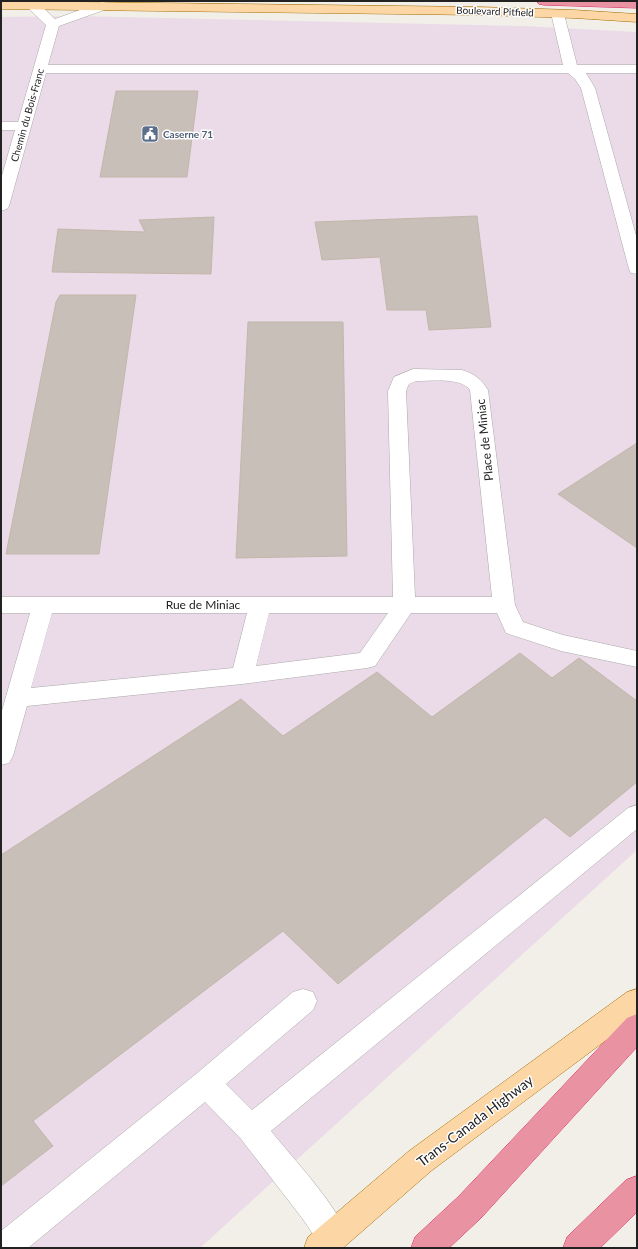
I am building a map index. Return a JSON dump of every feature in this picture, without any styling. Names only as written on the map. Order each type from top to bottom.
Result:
[{"type":"highway","points":[[544,1],[637,4]]},
{"type":"highway","points":[[426,1248],[470,1207],[637,1027]]},
{"type":"highway","points":[[578,1248],[637,1191]]},
{"type":"main road","name":"Boulevard Pitfield","points":[[1,5],[304,7],[558,13],[637,18]]},
{"type":"main road","name":"Trans-Canada Highway","points":[[326,1242],[420,1161],[637,1001]]},
{"type":"street","points":[[32,5],[53,24],[102,6]]},
{"type":"street","points":[[558,13],[571,68],[581,76],[588,88],[637,269]]},
{"type":"street","name":"Chemin du Bois-Franc","points":[[1,206],[53,24]]},
{"type":"street","points":[[40,69],[637,69]]},
{"type":"street","points":[[1,126],[23,126]]},
{"type":"street","name":"Place de Miniac","points":[[404,606],[397,392],[401,381],[413,375],[462,376],[473,381],[479,390],[504,605],[514,627],[561,643],[637,660]]},
{"type":"street","name":"Rue de Miniac","points":[[1,605],[404,606]]},
{"type":"street","points":[[1,756],[43,605]]},
{"type":"street","points":[[17,698],[242,676],[367,660],[404,606],[504,605]]},
{"type":"street","points":[[242,676],[260,606]]},
{"type":"street","points":[[251,1129],[637,815]]},
{"type":"street","points":[[4,1248],[206,1083],[303,1001]]},
{"type":"street","points":[[206,1083],[251,1129],[313,1207],[326,1242]]},
{"type":"shaded area","points":[[76,16],[524,26],[637,32],[637,850],[200,1248],[1,1248],[1,17]]},
{"type":"building","name":"Caserne 71","points":[[116,91],[198,91],[187,177],[100,177]]},
{"type":"building","points":[[477,216],[491,327],[429,330],[426,310],[387,310],[380,257],[322,260],[315,222]]},
{"type":"building","points":[[214,217],[211,274],[52,272],[58,229],[145,232],[139,220]]},
{"type":"building","points":[[60,295],[136,295],[99,554],[6,554],[56,302]]},
{"type":"building","points":[[248,322],[343,322],[347,556],[236,558]]},
{"type":"building","points":[[637,443],[637,548],[558,494]]},
{"type":"building","points":[[520,653],[552,678],[579,658],[637,701],[637,782],[570,837],[545,817],[338,984],[283,931],[33,1121],[53,1146],[1,1186],[1,855],[241,699],[283,736],[377,672],[432,717]]},
{"type":"place","name":"Caserne 71","points":[[150,134]]}]
